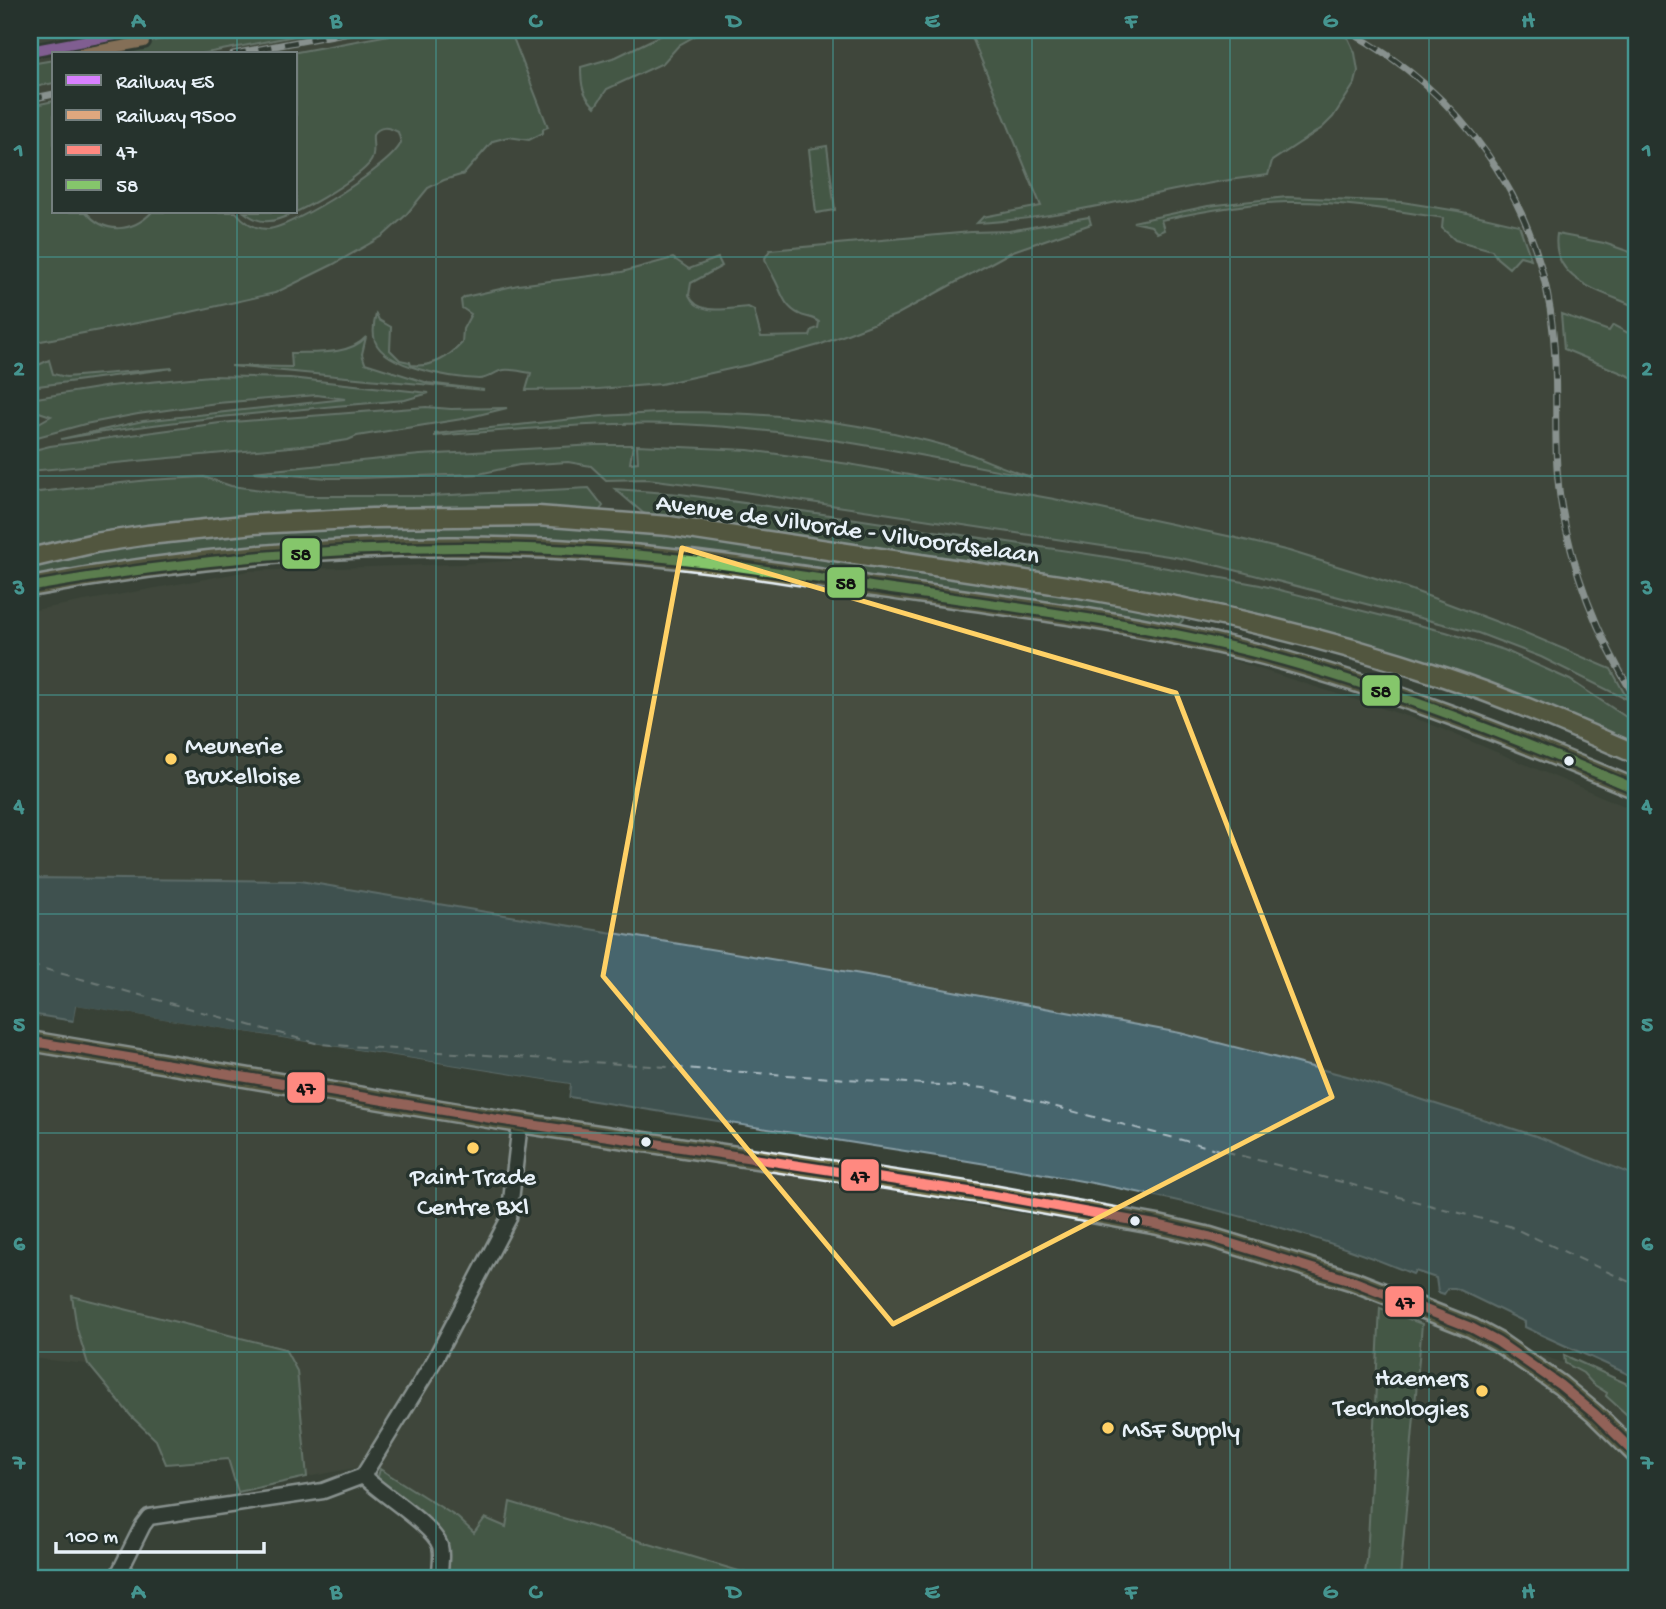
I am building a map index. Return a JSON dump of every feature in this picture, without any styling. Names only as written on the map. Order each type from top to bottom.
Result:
[{"type":"main road","name":"Avenue de Vilvorde - Vilvoordselaan","points":[[30,558],[148,534],[254,524],[372,518],[538,516],[669,526],[1079,588],[1203,611],[1375,655],[1448,678],[1636,754]]},
{"type":"main road","name":"Avenue de Vilvorde - Vilvoordselaan","points":[[30,587],[209,559],[382,547],[532,548],[679,559],[1100,621],[1259,654],[1359,682],[1437,708],[1636,789]]},
{"type":"main road","points":[[30,1041],[1073,1209],[1158,1225],[1277,1256],[1353,1281],[1472,1328],[1498,1342],[1560,1385],[1636,1454]]},
{"type":"street","points":[[116,1579],[149,1517],[303,1494],[363,1476],[434,1361],[506,1226],[512,1203],[520,1122]]},
{"type":"street","points":[[363,1476],[376,1490],[436,1538],[441,1552],[440,1579]]},
{"type":"highlighted area","points":[[682,548],[1176,693],[1332,1097],[893,1324],[603,976]]},
{"type":"shaded area","points":[[30,30],[1636,30],[1636,746],[1385,650],[1223,605],[1085,578],[739,527],[599,511],[603,508],[505,495],[308,496],[230,486],[204,477],[30,493]]},
{"type":"shaded area","points":[[586,557],[981,609],[1209,653],[1425,722],[1636,811],[1636,1176],[1539,1137],[1351,1077],[1180,1033],[867,975],[300,881],[30,877],[30,611],[249,571]]},
{"type":"shaded area","points":[[30,1048],[1199,1243],[1304,1269],[1381,1297],[1364,1579],[846,1579],[814,1574],[762,1578],[511,1502],[506,1527],[474,1533],[458,1518],[380,1469],[365,1466],[307,1477],[297,1371],[73,1297],[77,1329],[88,1364],[30,1358]]},
{"type":"shaded area","points":[[1424,1313],[1580,1369],[1636,1395],[1636,1579],[1400,1579]]},
{"type":"green space","points":[[211,30],[326,30],[211,52],[94,52]]},
{"type":"green space","points":[[416,30],[510,30],[548,127],[543,129],[543,133],[529,140],[508,137],[493,141],[464,174],[428,188],[406,215],[383,236],[275,293],[164,318],[30,343],[30,106],[52,101],[52,214],[88,214],[102,225],[119,228],[136,224],[150,214],[238,214],[246,222],[259,228],[280,226],[342,193],[381,164],[395,152],[401,142],[398,132],[388,128],[378,130],[373,135],[374,151],[371,161],[354,178],[298,211],[297,52]]},
{"type":"green space","points":[[672,30],[711,30],[679,45],[663,63],[607,89],[595,107],[583,89],[581,67],[616,57]]},
{"type":"green space","points":[[969,30],[1332,30],[1348,38],[1355,53],[1358,71],[1355,83],[1333,117],[1322,128],[1272,161],[1268,175],[1195,186],[1050,215],[977,223],[983,217],[1041,206]]},
{"type":"green space","points":[[52,60],[52,83],[30,88],[30,64]]},
{"type":"green space","points":[[827,146],[835,210],[816,213],[809,149]]},
{"type":"green space","points":[[1287,197],[1402,202],[1519,225],[1531,259],[1520,256],[1509,268],[1492,250],[1455,240],[1442,228],[1443,218],[1346,205],[1288,202],[1224,208],[1161,220],[1164,230],[1157,233],[1151,226],[1133,222],[1208,206]]},
{"type":"green space","points":[[247,214],[291,214],[265,221]]},
{"type":"green space","points":[[1089,217],[1091,224],[1013,251],[896,315],[819,345],[748,365],[661,384],[598,389],[526,390],[531,373],[504,370],[479,379],[438,374],[406,365],[392,358],[381,350],[374,338],[376,314],[379,320],[391,327],[390,350],[400,360],[410,362],[411,365],[426,365],[445,357],[462,343],[463,329],[471,314],[462,308],[461,300],[465,297],[518,285],[622,272],[673,258],[689,269],[718,258],[722,266],[691,283],[689,295],[699,306],[715,310],[748,307],[754,310],[761,337],[810,336],[812,330],[818,328],[819,322],[799,314],[786,303],[765,258],[770,250],[1009,231]]},
{"type":"green space","points":[[1557,234],[1604,243],[1636,254],[1636,307],[1594,289],[1570,274],[1557,250]]},
{"type":"green space","points":[[1561,314],[1609,331],[1613,325],[1636,337],[1636,379],[1564,349]]},
{"type":"green space","points":[[366,337],[362,354],[365,363],[428,383],[484,390],[231,366],[292,367],[291,353],[341,350]]},
{"type":"green space","points":[[49,360],[53,374],[66,377],[173,368],[30,387],[30,369]]},
{"type":"green space","points":[[210,376],[290,378],[429,393],[405,400],[276,411],[61,439],[143,421],[345,399],[317,395],[217,403],[85,424],[30,439],[30,428],[51,416],[30,409],[30,399],[110,386]]},
{"type":"green space","points":[[426,407],[507,408],[462,419],[322,444],[30,471],[30,451],[50,446],[220,423]]},
{"type":"green space","points":[[677,412],[765,415],[882,430],[946,446],[1032,477],[857,444],[725,427],[619,424],[435,436],[601,416]]},
{"type":"green space","points":[[633,445],[630,463],[638,462],[637,445],[748,450],[849,464],[1054,499],[1289,551],[1401,586],[1516,629],[1611,669],[1628,700],[1541,657],[1478,633],[1175,557],[718,488],[648,479],[606,480],[591,466],[568,462],[519,465],[479,474],[357,478],[253,472],[420,455]]},
{"type":"green space","points":[[204,477],[231,486],[308,496],[431,496],[589,488],[603,506],[599,511],[527,508],[385,509],[243,517],[101,534],[30,547],[30,493]]},
{"type":"green space","points":[[615,489],[680,494],[823,514],[1107,557],[1260,585],[1446,632],[1504,650],[1570,680],[1635,723],[1636,746],[1391,653],[1266,616],[1137,588],[965,560],[650,516]]},
{"type":"green space","points":[[494,523],[676,535],[1045,588],[1181,615],[1183,620],[1177,627],[545,542],[30,581],[30,564],[188,538],[322,526]]},
{"type":"green space","points":[[72,1296],[285,1349],[297,1371],[307,1477],[238,1492],[228,1459],[166,1464],[156,1440],[131,1416],[88,1364],[77,1329]]},
{"type":"green space","points":[[1380,1308],[1422,1324],[1400,1579],[1364,1579]]},
{"type":"green space","points":[[1564,1355],[1636,1388],[1636,1423],[1606,1396],[1607,1393],[1583,1373],[1565,1363]]},
{"type":"green space","points":[[380,1469],[458,1518],[474,1533],[485,1518],[506,1527],[510,1502],[762,1578],[814,1574],[846,1579],[445,1579],[444,1549],[377,1480]]},
{"type":"water","points":[[30,878],[300,881],[867,975],[1180,1033],[1351,1077],[1539,1137],[1636,1176],[1636,1378],[1525,1327],[1525,1322],[1455,1288],[1448,1288],[1444,1294],[1438,1292],[1436,1278],[1415,1271],[1413,1274],[1303,1234],[1134,1191],[569,1097],[570,1084],[76,1006],[74,1021],[30,1014]]},
{"type":"pier","points":[[76,1005],[570,1084],[568,1101],[565,1098],[567,1087],[79,1009],[77,1022],[73,1024]]},
{"type":"ferry route","points":[[30,965],[319,1044],[984,1088],[1509,1226],[1636,1285]]},
{"type":"railway","points":[[244,52],[360,30]]},
{"type":"railway","points":[[1346,30],[1387,55],[1425,85],[1459,118],[1488,156],[1513,196],[1532,239],[1545,284],[1553,332],[1558,476],[1565,524],[1579,576],[1598,627],[1636,699]]},
{"type":"railway","points":[[30,99],[52,94]]},
{"type":"rail line","name":"ES","points":[[30,51],[142,30]]},
{"type":"rail line","name":"9500","points":[[90,52],[144,42]]},
{"type":"transit line","name":"58","points":[[30,587],[257,557],[408,548],[561,550],[699,561],[1074,616],[1217,643],[1312,668],[1406,699],[1636,789]]},
{"type":"transit line","name":"47","points":[[30,1041],[488,1118],[992,1195],[1210,1237],[1353,1281],[1472,1328],[1498,1342],[1560,1385],[1636,1454]]},
{"type":"place","name":"Meunerie Bruxelloise","points":[[171,759]]},
{"type":"place","name":"Paint Trade Centre Bxl","points":[[473,1148]]},
{"type":"place","name":"Haemers Technologies","points":[[1482,1391]]},
{"type":"place","name":"MSF Supply","points":[[1108,1428]]}]
